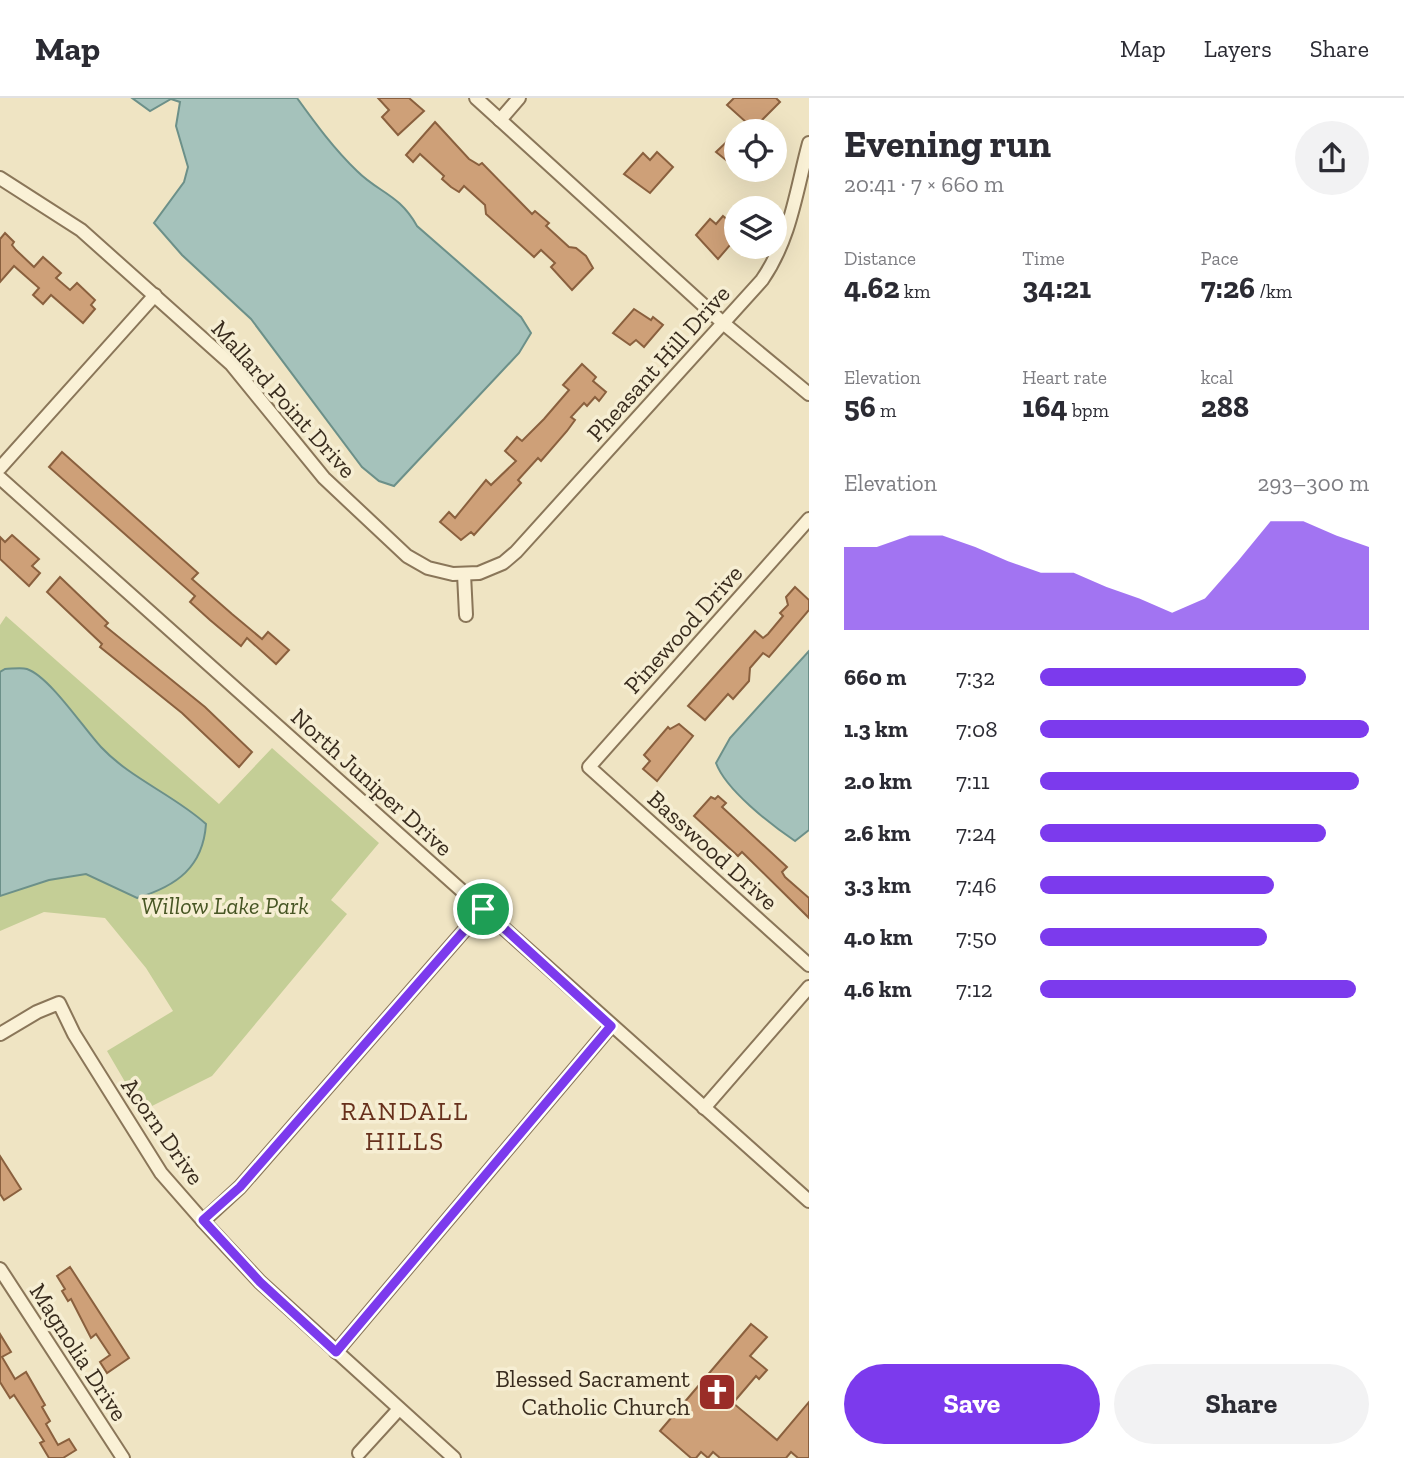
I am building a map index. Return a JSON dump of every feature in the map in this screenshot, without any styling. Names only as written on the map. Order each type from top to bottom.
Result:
[{"type":"street","points":[[476,98],[723,323],[809,394]]},
{"type":"street","points":[[500,120],[519,98]]},
{"type":"street","name":"Pheasant Hill Drive","points":[[479,573],[503,563],[516,552],[762,280],[779,255],[788,230],[809,143]]},
{"type":"street","name":"Mallard Point Drive","points":[[0,178],[81,230],[231,364],[324,478],[407,556],[428,568],[464,574],[479,573]]},
{"type":"street","points":[[0,468],[155,295]]},
{"type":"street","name":"North Juniper Drive","points":[[0,478],[809,1201]]},
{"type":"street","name":"Pinewood Drive","points":[[589,767],[809,519]]},
{"type":"street","points":[[464,574],[466,615]]},
{"type":"street","name":"Basswood Drive","points":[[589,767],[809,965]]},
{"type":"street","points":[[203,1220],[240,1187],[483,909]]},
{"type":"street","points":[[704,1108],[809,987]]},
{"type":"street","name":"Acorn Drive","points":[[0,1034],[37,1012],[59,1003],[74,1034],[161,1173],[260,1282],[454,1458]]},
{"type":"street","points":[[336,1352],[611,1026]]},
{"type":"street","name":"Magnolia Drive","points":[[0,1269],[123,1458]]},
{"type":"street","points":[[359,1453],[399,1409]]},
{"type":"green space","name":"Willow Lake Park","points":[[6,616],[219,804],[272,748],[379,843],[331,900],[347,914],[212,1076],[142,1111],[107,1051],[173,1011],[146,968],[105,918],[44,912],[0,931],[0,625]]},
{"type":"water","points":[[132,98],[297,98],[357,171],[396,200],[417,226],[521,317],[531,333],[519,353],[394,486],[379,481],[362,467],[251,319],[182,255],[154,223],[184,182],[188,167],[176,126],[180,102],[171,99],[150,111]]},
{"type":"water","points":[[809,651],[809,830],[795,841],[739,795],[716,763],[730,738]]},
{"type":"water","points":[[25,668],[36,674],[56,692],[113,758],[206,824],[200,852],[176,881],[137,898],[86,874],[49,880],[0,896],[0,672],[5,669]]},
{"type":"building","points":[[378,98],[409,98],[424,111],[398,135],[382,117],[389,110]]},
{"type":"building","points":[[734,98],[776,98],[780,102],[763,119],[743,119],[727,105]]},
{"type":"building","points":[[435,122],[469,159],[479,165],[482,163],[532,214],[535,211],[549,223],[546,226],[569,247],[576,248],[586,256],[593,268],[572,290],[551,267],[555,263],[541,250],[534,257],[486,214],[485,205],[464,186],[459,192],[442,179],[444,176],[420,154],[413,162],[406,155]]},
{"type":"building","points":[[724,144],[724,158],[716,152]]},
{"type":"building","points":[[657,152],[673,167],[650,193],[624,174],[643,153],[650,160]]},
{"type":"building","points":[[724,217],[724,252],[718,259],[696,235],[710,219],[716,224]]},
{"type":"building","points":[[5,233],[14,242],[12,245],[16,250],[34,267],[43,257],[61,273],[56,278],[70,290],[77,283],[95,300],[91,305],[95,309],[83,323],[51,295],[43,304],[33,295],[39,288],[14,266],[0,282],[0,239]]},
{"type":"building","points":[[634,309],[651,320],[653,317],[663,325],[644,347],[636,340],[630,345],[613,333]]},
{"type":"building","points":[[582,364],[596,377],[593,381],[606,392],[599,401],[595,397],[587,406],[584,403],[571,417],[575,420],[567,431],[541,461],[538,458],[518,480],[521,483],[474,535],[471,532],[461,540],[440,522],[449,512],[455,518],[486,480],[491,485],[516,461],[505,451],[517,437],[522,441],[544,419],[569,390],[563,385]]},
{"type":"building","points":[[62,452],[198,573],[192,579],[232,614],[262,639],[268,632],[289,650],[276,664],[247,638],[241,646],[210,620],[190,602],[195,596],[49,467]]},
{"type":"building","points":[[12,535],[39,559],[32,566],[40,573],[29,586],[0,559],[0,537],[5,542]]},
{"type":"building","points":[[60,577],[108,623],[105,626],[205,707],[252,752],[239,767],[182,713],[100,647],[102,644],[47,592]]},
{"type":"building","points":[[795,587],[809,600],[809,610],[769,657],[763,653],[750,668],[749,681],[733,699],[728,694],[705,720],[688,706],[755,631],[763,638],[768,634],[783,616],[780,613],[788,605],[786,597]]},
{"type":"building","points":[[679,724],[693,736],[657,781],[643,769],[650,761],[644,755],[668,727],[670,729]]},
{"type":"building","points":[[718,796],[726,803],[722,807],[787,867],[782,872],[785,877],[809,898],[809,918],[742,852],[738,856],[694,816],[711,797],[715,799]]},
{"type":"building","points":[[0,1156],[21,1189],[4,1200],[0,1194]]},
{"type":"building","points":[[70,1267],[129,1358],[107,1373],[100,1362],[110,1355],[96,1334],[91,1338],[71,1299],[68,1301],[62,1291],[65,1289],[57,1276]]},
{"type":"building","name":"Blessed Sacrament Catholic Church","points":[[751,1324],[767,1337],[750,1356],[767,1370],[759,1379],[756,1376],[733,1403],[777,1440],[809,1402],[809,1458],[798,1458],[791,1452],[786,1458],[720,1458],[713,1452],[708,1458],[701,1452],[696,1458],[691,1458],[660,1431]]},
{"type":"building","points":[[0,1334],[11,1352],[2,1357],[15,1379],[26,1372],[45,1405],[42,1407],[50,1421],[46,1424],[58,1445],[69,1439],[76,1450],[63,1458],[49,1458],[40,1443],[44,1441],[14,1395],[10,1398],[0,1382]]},
{"type":"place","name":"Blessed Sacrament Catholic Church","points":[[717,1392]]},
{"type":"district","name":"RANDALL HILLS","points":[[405,1126]]},
{"type":"route","points":[[483,909],[611,1026],[336,1352],[260,1282],[203,1220],[240,1187],[483,909]]}]
